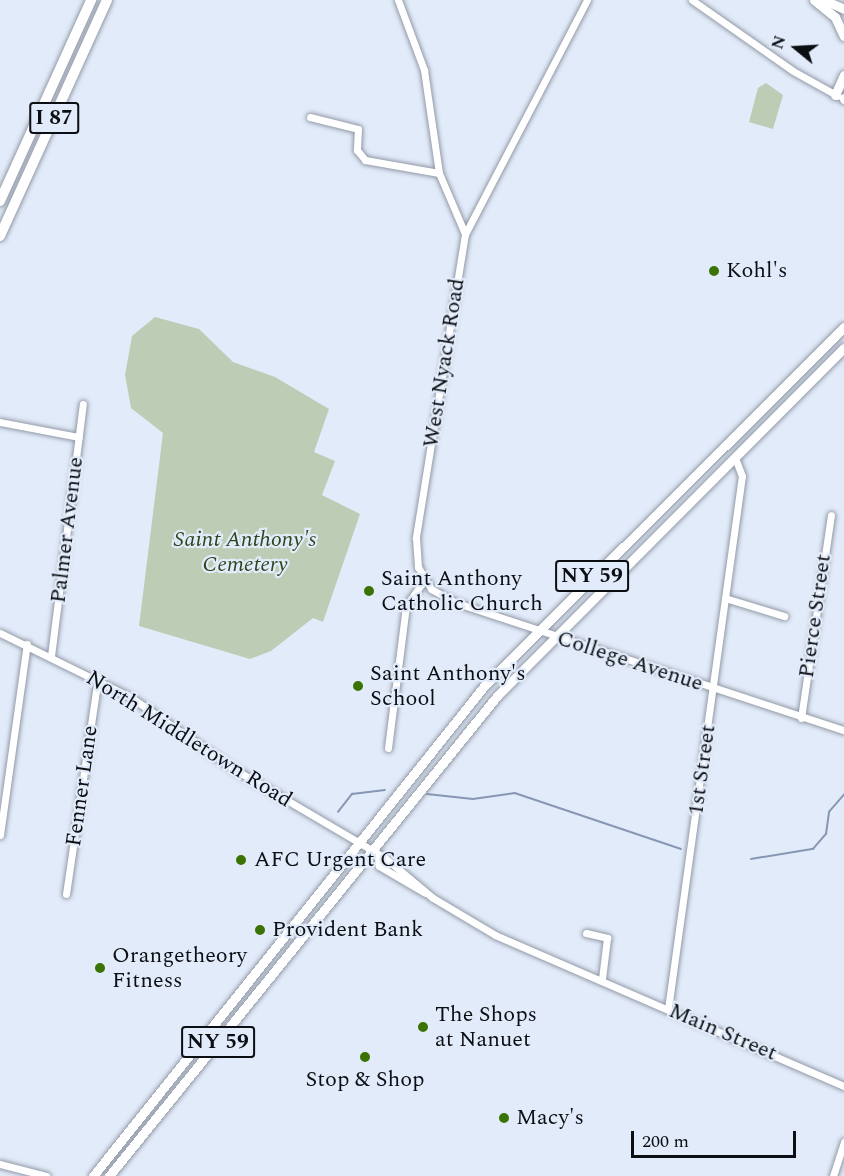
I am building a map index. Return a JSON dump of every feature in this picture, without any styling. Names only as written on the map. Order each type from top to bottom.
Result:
[{"type":"highway","name":"I 87","points":[[0,201],[91,0]]},
{"type":"highway","name":"I 87","points":[[0,236],[107,0]]},
{"type":"main road","points":[[814,0],[834,17],[844,36]]},
{"type":"main road","points":[[825,0],[844,9]]},
{"type":"main road","points":[[842,97],[844,75]]},
{"type":"main road","name":"NY 59","points":[[93,1176],[360,844],[460,715],[537,630],[844,327]]},
{"type":"main road","name":"NY 59","points":[[109,1176],[376,856],[484,711],[554,636],[736,460],[844,348]]},
{"type":"street","points":[[398,0],[424,70],[439,173],[465,234]]},
{"type":"street","name":"West Nyack Road","points":[[424,580],[416,546],[465,234],[587,0]]},
{"type":"street","points":[[692,0],[783,65],[842,97]]},
{"type":"street","points":[[310,117],[358,129],[357,150],[365,160],[439,173]]},
{"type":"street","name":"Palmer Avenue","points":[[51,656],[83,404]]},
{"type":"street","points":[[0,422],[79,437]]},
{"type":"street","name":"1st Street","points":[[668,1009],[742,476],[736,460]]},
{"type":"street","name":"Pierce Street","points":[[801,718],[831,515]]},
{"type":"street","points":[[388,748],[406,606],[424,580]]},
{"type":"street","name":"College Avenue","points":[[424,580],[447,599],[713,689],[844,730]]},
{"type":"street","points":[[725,598],[784,616]]},
{"type":"street","name":"North Middletown Road","points":[[0,633],[98,678],[376,856],[386,858],[425,893]]},
{"type":"street","points":[[0,835],[27,644]]},
{"type":"street","name":"Fenner Lane","points":[[66,894],[98,678]]},
{"type":"street","name":"Main Street","points":[[425,893],[503,939],[602,979],[844,1086]]},
{"type":"street","points":[[586,933],[607,938],[602,979]]},
{"type":"street","points":[[835,1175],[844,1142]]},
{"type":"street","points":[[0,1164],[46,1176]]},
{"type":"green space","points":[[766,83],[783,95],[773,129],[749,122],[758,88]]},
{"type":"green space","name":"Saint Anthony's Cemetery","points":[[155,317],[199,329],[233,362],[275,377],[329,409],[314,452],[335,461],[322,495],[360,514],[323,622],[313,618],[271,651],[250,659],[139,626],[163,433],[131,408],[125,375],[132,336]]},
{"type":"waterway","points":[[338,812],[352,794],[385,790]]},
{"type":"waterway","points":[[427,794],[473,799],[515,793],[681,849]]},
{"type":"waterway","points":[[751,859],[813,849],[826,834],[829,812],[844,795]]},
{"type":"place","name":"Kohl's","points":[[714,271]]},
{"type":"place","name":"Saint Anthony Catholic Church","points":[[369,591]]},
{"type":"place","name":"Saint Anthony's School","points":[[358,686]]},
{"type":"place","name":"AFC Urgent Care","points":[[241,860]]},
{"type":"place","name":"Provident Bank","points":[[260,930]]},
{"type":"place","name":"Orangetheory Fitness","points":[[100,968]]},
{"type":"place","name":"The Shops at Nanuet","points":[[423,1027]]},
{"type":"place","name":"Stop & Shop","points":[[365,1057]]},
{"type":"place","name":"Macy's","points":[[504,1118]]}]
